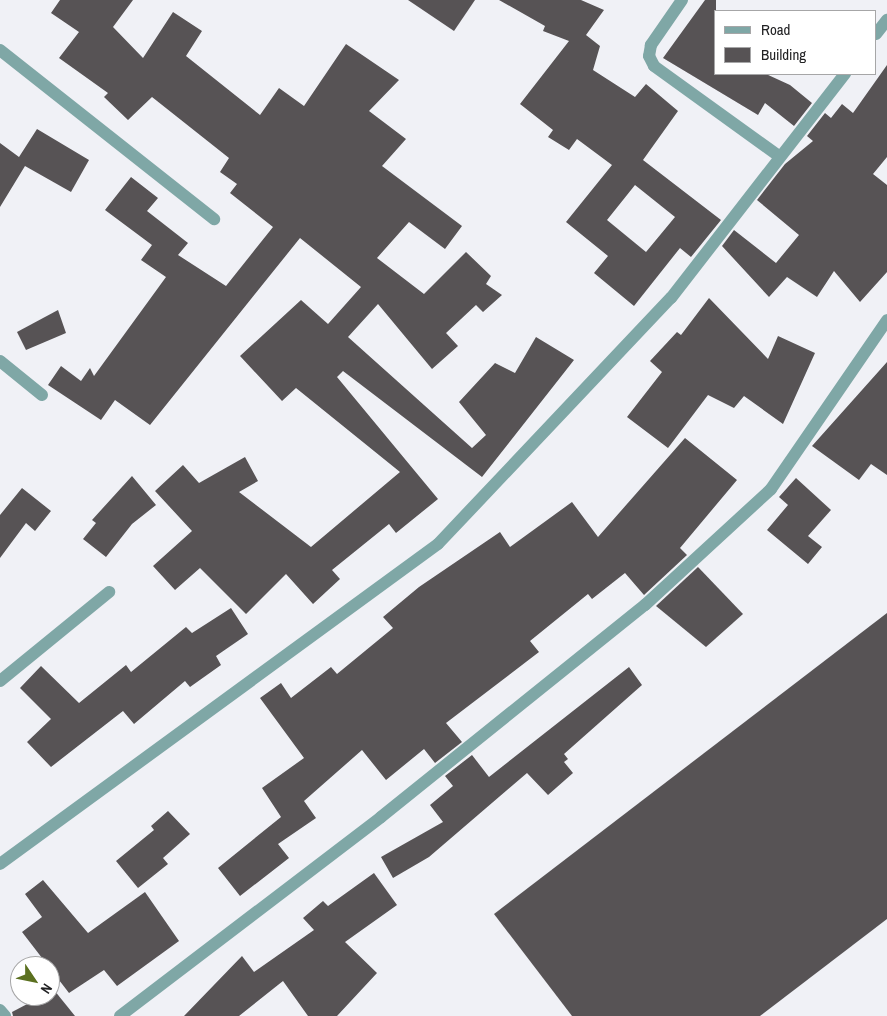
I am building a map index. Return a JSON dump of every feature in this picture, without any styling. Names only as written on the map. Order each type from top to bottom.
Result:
[{"type":"street","points":[[682,0],[651,45],[648,56],[654,66],[780,157]]},
{"type":"street","points":[[877,33],[887,20]]},
{"type":"street","points":[[0,50],[214,219]]},
{"type":"street","points":[[0,864],[438,544],[671,298],[844,75]]},
{"type":"street","points":[[120,1016],[382,817],[652,598],[771,489],[887,320]]},
{"type":"street","points":[[0,362],[42,395]]},
{"type":"street","points":[[0,682],[109,592]]},
{"type":"street","points":[[0,1010],[5,1016]]},
{"type":"building","points":[[60,0],[133,0],[113,27],[143,58],[173,12],[202,31],[186,56],[260,115],[279,88],[304,106],[346,44],[399,80],[369,111],[406,139],[382,166],[462,226],[445,249],[409,222],[377,258],[424,294],[466,252],[491,276],[486,284],[502,295],[483,312],[476,305],[446,333],[458,346],[432,369],[378,304],[348,337],[472,448],[486,435],[459,402],[495,363],[515,373],[536,337],[574,360],[482,477],[343,371],[337,377],[438,499],[396,533],[389,524],[332,570],[340,579],[313,604],[286,574],[246,614],[200,568],[175,590],[153,566],[192,531],[155,491],[183,465],[199,483],[245,457],[258,481],[239,492],[311,547],[400,472],[296,388],[282,401],[240,356],[301,300],[328,324],[361,287],[300,238],[150,425],[115,400],[101,420],[48,385],[61,366],[81,381],[90,368],[94,376],[166,277],[141,260],[152,245],[105,210],[131,177],[158,198],[147,211],[188,243],[178,255],[226,286],[273,227],[230,193],[237,184],[220,172],[229,158],[152,97],[128,120],[104,97],[108,93],[59,58],[79,32],[51,13]]},
{"type":"building","points":[[408,0],[475,0],[454,31]]},
{"type":"building","points":[[499,0],[581,0],[604,10],[586,35],[600,46],[593,70],[635,97],[646,84],[678,111],[643,160],[721,220],[691,257],[680,248],[634,306],[594,273],[608,256],[566,222],[612,165],[577,139],[569,150],[548,137],[553,130],[520,104],[569,41],[543,31],[545,26]],"holes":[[[635,185],[675,217],[646,252],[607,220]]]},
{"type":"building","points":[[705,0],[716,0],[716,10],[714,10],[714,75],[768,75],[790,85],[812,103],[794,126],[765,103],[758,115],[663,58]]},
{"type":"building","points":[[887,65],[887,157],[873,174],[887,185],[887,272],[860,302],[834,271],[817,297],[787,277],[769,297],[722,246],[734,230],[776,263],[799,235],[757,200],[785,164],[813,141],[807,136],[825,113],[831,118],[842,104],[853,113]]},
{"type":"building","points":[[37,129],[89,160],[71,192],[25,166],[0,207],[0,143],[19,157]]},
{"type":"building","points":[[709,298],[768,359],[778,336],[815,353],[783,424],[744,396],[734,408],[708,395],[668,448],[627,417],[662,372],[650,361],[677,332],[681,335]]},
{"type":"building","points":[[58,310],[66,333],[26,350],[17,332]]},
{"type":"building","points":[[887,362],[887,475],[871,464],[859,480],[812,446]]},
{"type":"building","points":[[685,438],[737,480],[680,548],[687,555],[644,595],[625,573],[592,599],[588,594],[530,641],[539,652],[446,723],[462,742],[435,763],[424,749],[386,780],[362,750],[304,801],[316,818],[278,844],[289,858],[240,896],[218,868],[281,817],[262,788],[304,758],[260,698],[281,683],[291,698],[331,667],[337,674],[393,628],[383,617],[419,587],[500,532],[510,547],[572,502],[598,537]]},
{"type":"building","points":[[132,476],[156,505],[132,524],[106,557],[83,539],[96,523],[92,520]]},
{"type":"building","points":[[796,478],[831,510],[808,536],[822,547],[808,564],[767,530],[788,505],[779,497]]},
{"type":"building","points":[[22,488],[51,511],[35,531],[26,523],[0,558],[0,515]]},
{"type":"building","points":[[698,567],[743,614],[706,647],[656,606]]},
{"type":"building","points":[[231,608],[248,634],[216,656],[221,665],[190,687],[185,681],[134,724],[123,711],[51,767],[27,742],[51,719],[20,688],[41,666],[79,703],[126,665],[131,672],[186,627],[192,633]]},
{"type":"building","points":[[887,613],[887,919],[760,1016],[572,1016],[494,914]]},
{"type":"building","points":[[629,667],[642,685],[564,754],[568,759],[564,762],[573,773],[548,795],[527,773],[429,857],[393,878],[381,857],[443,822],[430,805],[453,786],[445,776],[472,755],[489,777]]},
{"type":"building","points":[[168,811],[190,834],[163,858],[168,864],[138,888],[116,861],[154,830],[151,826]]},
{"type":"building","points":[[374,873],[397,905],[345,942],[377,973],[337,1016],[308,1016],[283,981],[239,1016],[184,1016],[242,956],[254,972],[314,930],[303,918],[323,901],[328,906]]},
{"type":"building","points":[[43,880],[88,933],[145,892],[179,941],[117,986],[104,970],[69,993],[60,981],[60,956],[40,956],[22,932],[42,917],[25,894]]},
{"type":"building","points":[[60,997],[75,1016],[13,1016],[12,1012],[23,1006],[60,1006]]}]
